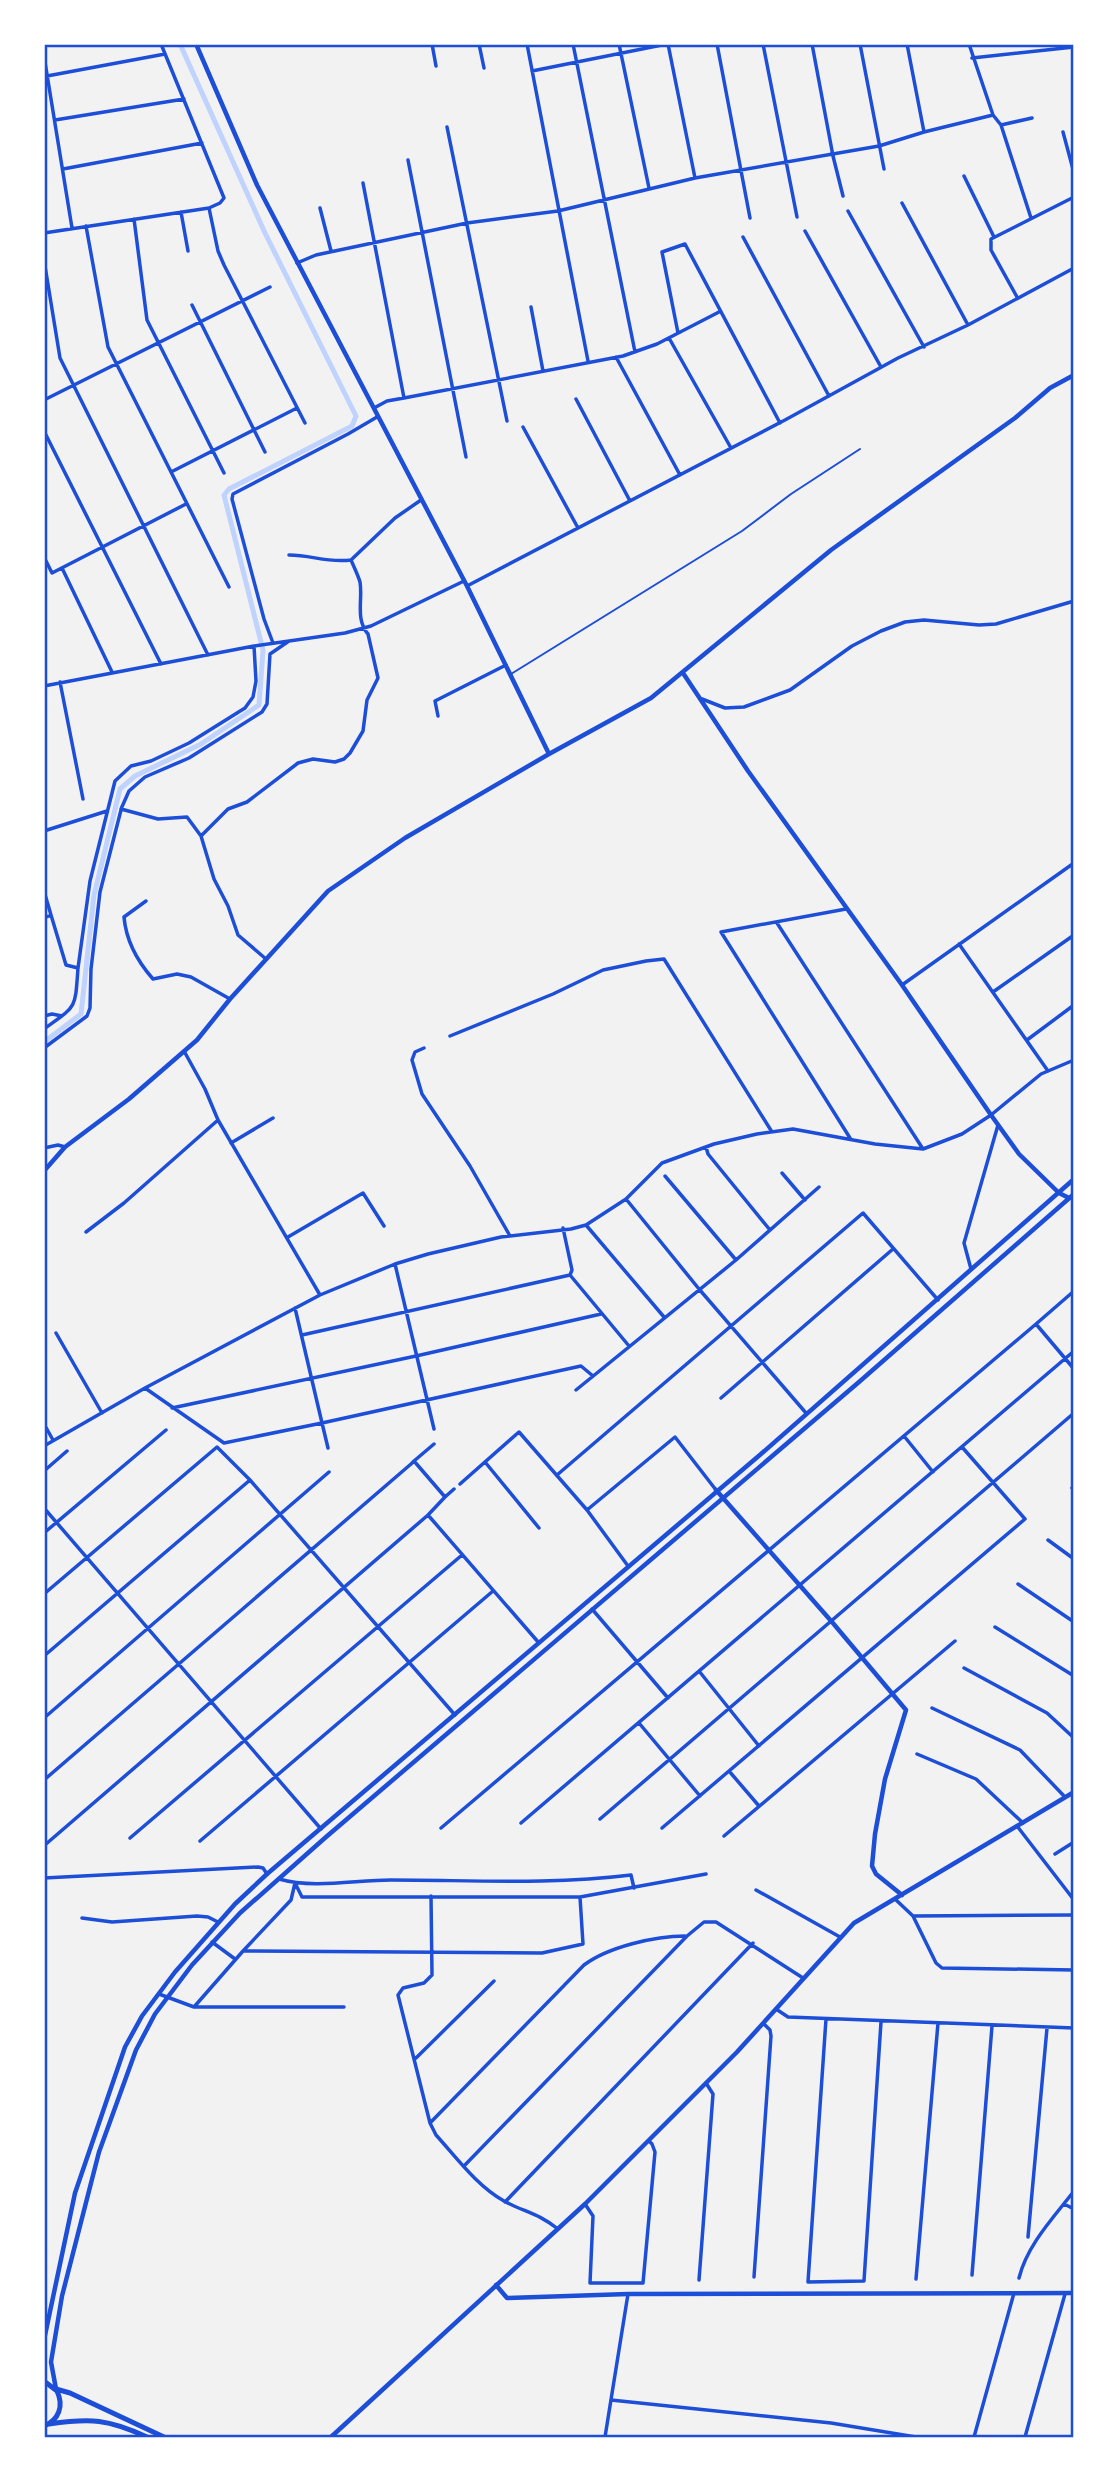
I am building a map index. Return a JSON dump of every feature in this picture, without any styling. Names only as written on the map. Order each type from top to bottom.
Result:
[{"type":"highway","points":[[44,2381],[56,2389],[164,2437]]},
{"type":"highway","points":[[46,2425],[59,2413],[61,2406],[56,2389]]},
{"type":"highway","points":[[46,2425],[94,2420],[112,2423],[147,2437]]},
{"type":"street","points":[[44,233],[209,208],[220,203],[223,198],[203,143],[161,44]]},
{"type":"street","points":[[196,44],[257,186],[372,409],[466,583],[549,754]]},
{"type":"street","points":[[432,44],[436,66]]},
{"type":"street","points":[[479,44],[484,68]]},
{"type":"street","points":[[527,44],[588,362]]},
{"type":"street","points":[[573,44],[635,352]]},
{"type":"street","points":[[619,44],[649,188]]},
{"type":"street","points":[[532,71],[667,44],[695,178]]},
{"type":"street","points":[[717,44],[750,218]]},
{"type":"street","points":[[763,44],[797,217]]},
{"type":"street","points":[[812,44],[843,196]]},
{"type":"street","points":[[860,44],[884,169]]},
{"type":"street","points":[[907,44],[924,132]]},
{"type":"street","points":[[969,44],[993,115],[1001,125],[1031,218]]},
{"type":"street","points":[[972,58],[1074,47]]},
{"type":"street","points":[[47,76],[165,54]]},
{"type":"street","points":[[44,56],[46,89],[55,120],[72,228]]},
{"type":"street","points":[[55,120],[184,99]]},
{"type":"street","points":[[297,263],[316,254],[467,223],[558,211],[695,178],[833,156],[993,115]]},
{"type":"street","points":[[1001,125],[1032,118]]},
{"type":"street","points":[[447,127],[507,421]]},
{"type":"street","points":[[1063,132],[1074,173]]},
{"type":"street","points":[[63,169],[203,143]]},
{"type":"street","points":[[408,160],[466,457]]},
{"type":"street","points":[[964,176],[994,237]]},
{"type":"street","points":[[363,183],[404,398]]},
{"type":"street","points":[[1018,297],[989,242],[1074,197]]},
{"type":"street","points":[[902,203],[968,325]]},
{"type":"street","points":[[209,208],[218,251],[305,423]]},
{"type":"street","points":[[320,208],[331,251]]},
{"type":"street","points":[[848,211],[924,346]]},
{"type":"street","points":[[181,212],[188,251]]},
{"type":"street","points":[[134,219],[148,320],[224,473]]},
{"type":"street","points":[[86,226],[105,338],[229,587]]},
{"type":"street","points":[[805,231],[881,367]]},
{"type":"street","points":[[743,237],[829,396]]},
{"type":"street","points":[[678,334],[662,252],[685,244],[780,422]]},
{"type":"street","points":[[44,260],[60,358],[208,655]]},
{"type":"street","points":[[44,685],[363,628],[466,583],[578,528],[1074,268]]},
{"type":"street","points":[[44,400],[270,287]]},
{"type":"street","points":[[192,305],[265,452]]},
{"type":"street","points":[[531,307],[543,371]]},
{"type":"street","points":[[372,409],[387,401],[635,352],[678,334],[719,312]]},
{"type":"street","points":[[669,338],[731,448]]},
{"type":"street","points":[[616,357],[680,475]]},
{"type":"street","points":[[44,1171],[65,1147],[129,1098],[197,1040],[230,999],[328,891],[405,838],[651,698],[831,550],[1005,426],[1050,388],[1074,375]]},
{"type":"street","points":[[576,399],[630,501]]},
{"type":"street","points":[[170,472],[297,408]]},
{"type":"street","points":[[271,643],[242,539],[233,494],[377,417]]},
{"type":"street","points":[[523,427],[578,528]]},
{"type":"street","points":[[44,432],[161,664]]},
{"type":"street","points":[[289,555],[304,555],[332,562],[351,559],[395,518],[421,500]]},
{"type":"street","points":[[44,557],[52,573],[186,504]]},
{"type":"street","points":[[201,836],[228,809],[247,802],[298,763],[313,760],[335,762],[344,759],[363,731],[367,700],[378,678],[368,634],[363,628],[359,604],[360,583],[351,559]]},
{"type":"street","points":[[61,568],[112,672]]},
{"type":"street","points":[[701,699],[725,708],[744,707],[790,690],[852,646],[905,622],[996,624],[1074,601]]},
{"type":"street","points":[[44,1048],[88,1016],[100,892],[121,809],[129,790],[145,777],[189,758],[262,712],[267,704],[270,654],[289,641]]},
{"type":"street","points":[[44,1029],[71,1010],[76,1000],[90,881],[115,781],[131,766],[151,761],[188,743],[245,708],[255,689],[255,646]]},
{"type":"street","points":[[438,716],[435,701],[506,665]]},
{"type":"street","points":[[683,673],[1019,1154],[1059,1193],[1072,1200]]},
{"type":"street","points":[[60,682],[83,799]]},
{"type":"street","points":[[121,809],[158,819],[187,817],[201,836],[214,879],[239,935],[266,959]]},
{"type":"street","points":[[44,810],[45,817]]},
{"type":"street","points":[[44,831],[107,811]]},
{"type":"street","points":[[902,985],[1074,863]]},
{"type":"street","points":[[44,891],[66,965],[78,968]]},
{"type":"street","points":[[146,901],[124,917],[125,929],[142,967],[153,979],[177,974],[191,976],[230,999]]},
{"type":"street","points":[[846,909],[721,932],[721,935],[850,1138]]},
{"type":"street","points":[[44,918],[51,915]]},
{"type":"street","points":[[777,923],[923,1149]]},
{"type":"street","points":[[993,992],[1074,935]]},
{"type":"street","points":[[959,944],[1048,1071]]},
{"type":"street","points":[[450,1035],[603,971],[664,959],[772,1132]]},
{"type":"street","points":[[1027,1040],[1074,1005]]},
{"type":"street","points":[[44,1016],[62,1016]]},
{"type":"street","points":[[424,1048],[415,1052],[412,1060],[422,1094],[470,1167],[510,1236]]},
{"type":"street","points":[[184,1051],[218,1120],[320,1294]]},
{"type":"street","points":[[44,1446],[320,1294],[428,1254],[510,1236],[586,1225],[626,1199],[662,1163],[706,1147],[793,1129],[875,1144],[923,1149],[962,1134],[991,1115],[1041,1074],[1074,1060]]},
{"type":"street","points":[[231,1143],[273,1118]]},
{"type":"street","points":[[86,1232],[124,1203],[218,1120]]},
{"type":"street","points":[[971,1271],[964,1243],[998,1125]]},
{"type":"street","points":[[44,1148],[58,1145],[65,1147]]},
{"type":"street","points":[[706,1147],[708,1154],[770,1230]]},
{"type":"street","points":[[782,1173],[805,1200]]},
{"type":"street","points":[[665,1176],[736,1260]]},
{"type":"street","points":[[44,2340],[75,2193],[125,2047],[142,2016],[218,1922],[267,1874],[540,1644],[1074,1179]]},
{"type":"street","points":[[576,1390],[736,1260],[819,1187]]},
{"type":"street","points":[[288,1237],[363,1193],[384,1226]]},
{"type":"street","points":[[56,2389],[51,2362],[53,2345],[83,2209],[99,2151],[136,2050],[152,2021],[192,1965],[240,1913],[722,1497],[1072,1200],[1074,1194]]},
{"type":"street","points":[[626,1199],[806,1413]]},
{"type":"street","points":[[557,1475],[863,1213],[937,1300]]},
{"type":"street","points":[[586,1225],[664,1317]]},
{"type":"street","points":[[563,1228],[572,1270],[570,1275]]},
{"type":"street","points":[[721,1398],[893,1249]]},
{"type":"street","points":[[395,1264],[434,1429]]},
{"type":"street","points":[[302,1335],[570,1275]]},
{"type":"street","points":[[570,1275],[629,1346]]},
{"type":"street","points":[[441,1828],[1074,1291]]},
{"type":"street","points":[[295,1308],[328,1448]]},
{"type":"street","points":[[172,1408],[601,1314]]},
{"type":"street","points":[[1036,1324],[1074,1369]]},
{"type":"street","points":[[56,1333],[103,1413]]},
{"type":"street","points":[[521,1823],[1074,1351]]},
{"type":"street","points":[[145,1388],[224,1443],[581,1366],[593,1376]]},
{"type":"street","points":[[600,1819],[1074,1413]]},
{"type":"street","points":[[44,1424],[53,1441]]},
{"type":"street","points":[[44,1533],[166,1430]]},
{"type":"street","points":[[460,1484],[519,1432],[587,1510],[628,1566]]},
{"type":"street","points":[[904,1436],[933,1472]]},
{"type":"street","points":[[587,1510],[675,1437],[716,1490],[904,1707],[906,1714],[885,1779],[872,1866],[876,1874],[902,1895]]},
{"type":"street","points":[[44,1780],[434,1444]]},
{"type":"street","points":[[44,1594],[217,1447],[250,1480],[455,1715]]},
{"type":"street","points":[[768,1447],[774,1454]]},
{"type":"street","points":[[662,1828],[1025,1519],[962,1447]]},
{"type":"street","points":[[44,1471],[67,1451]]},
{"type":"street","points":[[414,1461],[444,1497]]},
{"type":"street","points":[[485,1462],[539,1528]]},
{"type":"street","points":[[44,1718],[329,1472]]},
{"type":"street","points":[[44,1656],[250,1480]]},
{"type":"street","points":[[46,1844],[428,1516],[454,1489]]},
{"type":"street","points":[[44,1508],[321,1829]]},
{"type":"street","points":[[428,1516],[540,1644]]},
{"type":"street","points":[[1048,1540],[1074,1559]]},
{"type":"street","points":[[130,1838],[462,1555]]},
{"type":"street","points":[[1018,1584],[1074,1622]]},
{"type":"street","points":[[200,1841],[493,1591]]},
{"type":"street","points":[[592,1609],[668,1698]]},
{"type":"street","points":[[995,1627],[1074,1676]]},
{"type":"street","points":[[724,1836],[955,1641]]},
{"type":"street","points":[[527,1654],[533,1660]]},
{"type":"street","points":[[964,1668],[1048,1713],[1074,1738]]},
{"type":"street","points":[[699,1671],[759,1746]]},
{"type":"street","points":[[932,1707],[1020,1750],[1065,1797]]},
{"type":"street","points":[[639,1723],[700,1796]]},
{"type":"street","points":[[917,1754],[976,1779],[1023,1822]]},
{"type":"street","points":[[729,1771],[759,1806]]},
{"type":"street","points":[[331,2437],[585,2204],[706,2083],[854,1923],[1074,1792]]},
{"type":"street","points":[[1017,1826],[1074,1900]]},
{"type":"street","points":[[1055,1854],[1074,1842]]},
{"type":"street","points":[[44,1878],[258,1867],[263,1868],[267,1874]]},
{"type":"street","points":[[295,1883],[302,1897],[580,1897],[706,1874]]},
{"type":"street","points":[[279,1879],[295,1883],[388,1880],[581,1881],[631,1875],[634,1888]]},
{"type":"street","points":[[194,2007],[291,1900],[295,1883]]},
{"type":"street","points":[[757,1890],[840,1937]]},
{"type":"street","points":[[431,1896],[432,1975],[429,1980],[403,1988],[398,1995],[430,2123],[436,2135],[464,2166],[505,2202],[542,2216],[558,2228]]},
{"type":"street","points":[[243,1951],[542,1953],[580,1946],[583,1940],[580,1897]]},
{"type":"street","points":[[895,1899],[913,1916],[936,1963],[942,1968],[1074,1970]]},
{"type":"street","points":[[232,1907],[240,1913]]},
{"type":"street","points":[[913,1916],[1074,1915]]},
{"type":"street","points":[[82,1918],[111,1922],[197,1916],[218,1922]]},
{"type":"street","points":[[464,2166],[697,1926],[709,1921],[716,1922],[803,1978]]},
{"type":"street","points":[[430,2123],[584,1965],[596,1956],[641,1943],[687,1936]]},
{"type":"street","points":[[212,1942],[235,1959]]},
{"type":"street","points":[[505,2202],[753,1944]]},
{"type":"street","points":[[415,2058],[494,1981]]},
{"type":"street","points":[[159,1994],[194,2007],[344,2007]]},
{"type":"street","points":[[776,2008],[788,2017],[1074,2028]]},
{"type":"street","points":[[142,2016],[152,2021]]},
{"type":"street","points":[[826,2019],[808,2282],[864,2281]]},
{"type":"street","points":[[863,2294],[881,2022]]},
{"type":"street","points":[[754,2277],[771,2036],[770,2030],[763,2023]]},
{"type":"street","points":[[916,2279],[938,2023]]},
{"type":"street","points":[[972,2275],[992,2026]]},
{"type":"street","points":[[1028,2237],[1047,2028]]},
{"type":"street","points":[[699,2280],[713,2094],[706,2083]]},
{"type":"street","points":[[585,2204],[593,2216],[590,2283],[643,2283],[655,2152],[649,2141]]},
{"type":"street","points":[[1019,2278],[1029,2251],[1074,2191]]},
{"type":"street","points":[[1064,2204],[1074,2209]]},
{"type":"street","points":[[496,2285],[506,2298],[628,2294],[1074,2293]]},
{"type":"street","points":[[974,2437],[1014,2293]]},
{"type":"street","points":[[605,2437],[628,2294]]},
{"type":"street","points":[[1025,2437],[1065,2294]]},
{"type":"street","points":[[611,2400],[817,2421],[916,2437]]},
{"type":"lane","points":[[511,675],[742,531],[791,494],[860,449]]},
{"type":"waterway","points":[[44,1042],[81,1014],[94,895],[120,789],[135,776],[201,744],[259,705],[263,650],[224,495],[229,489],[352,426],[356,416],[265,233],[180,44]]}]
